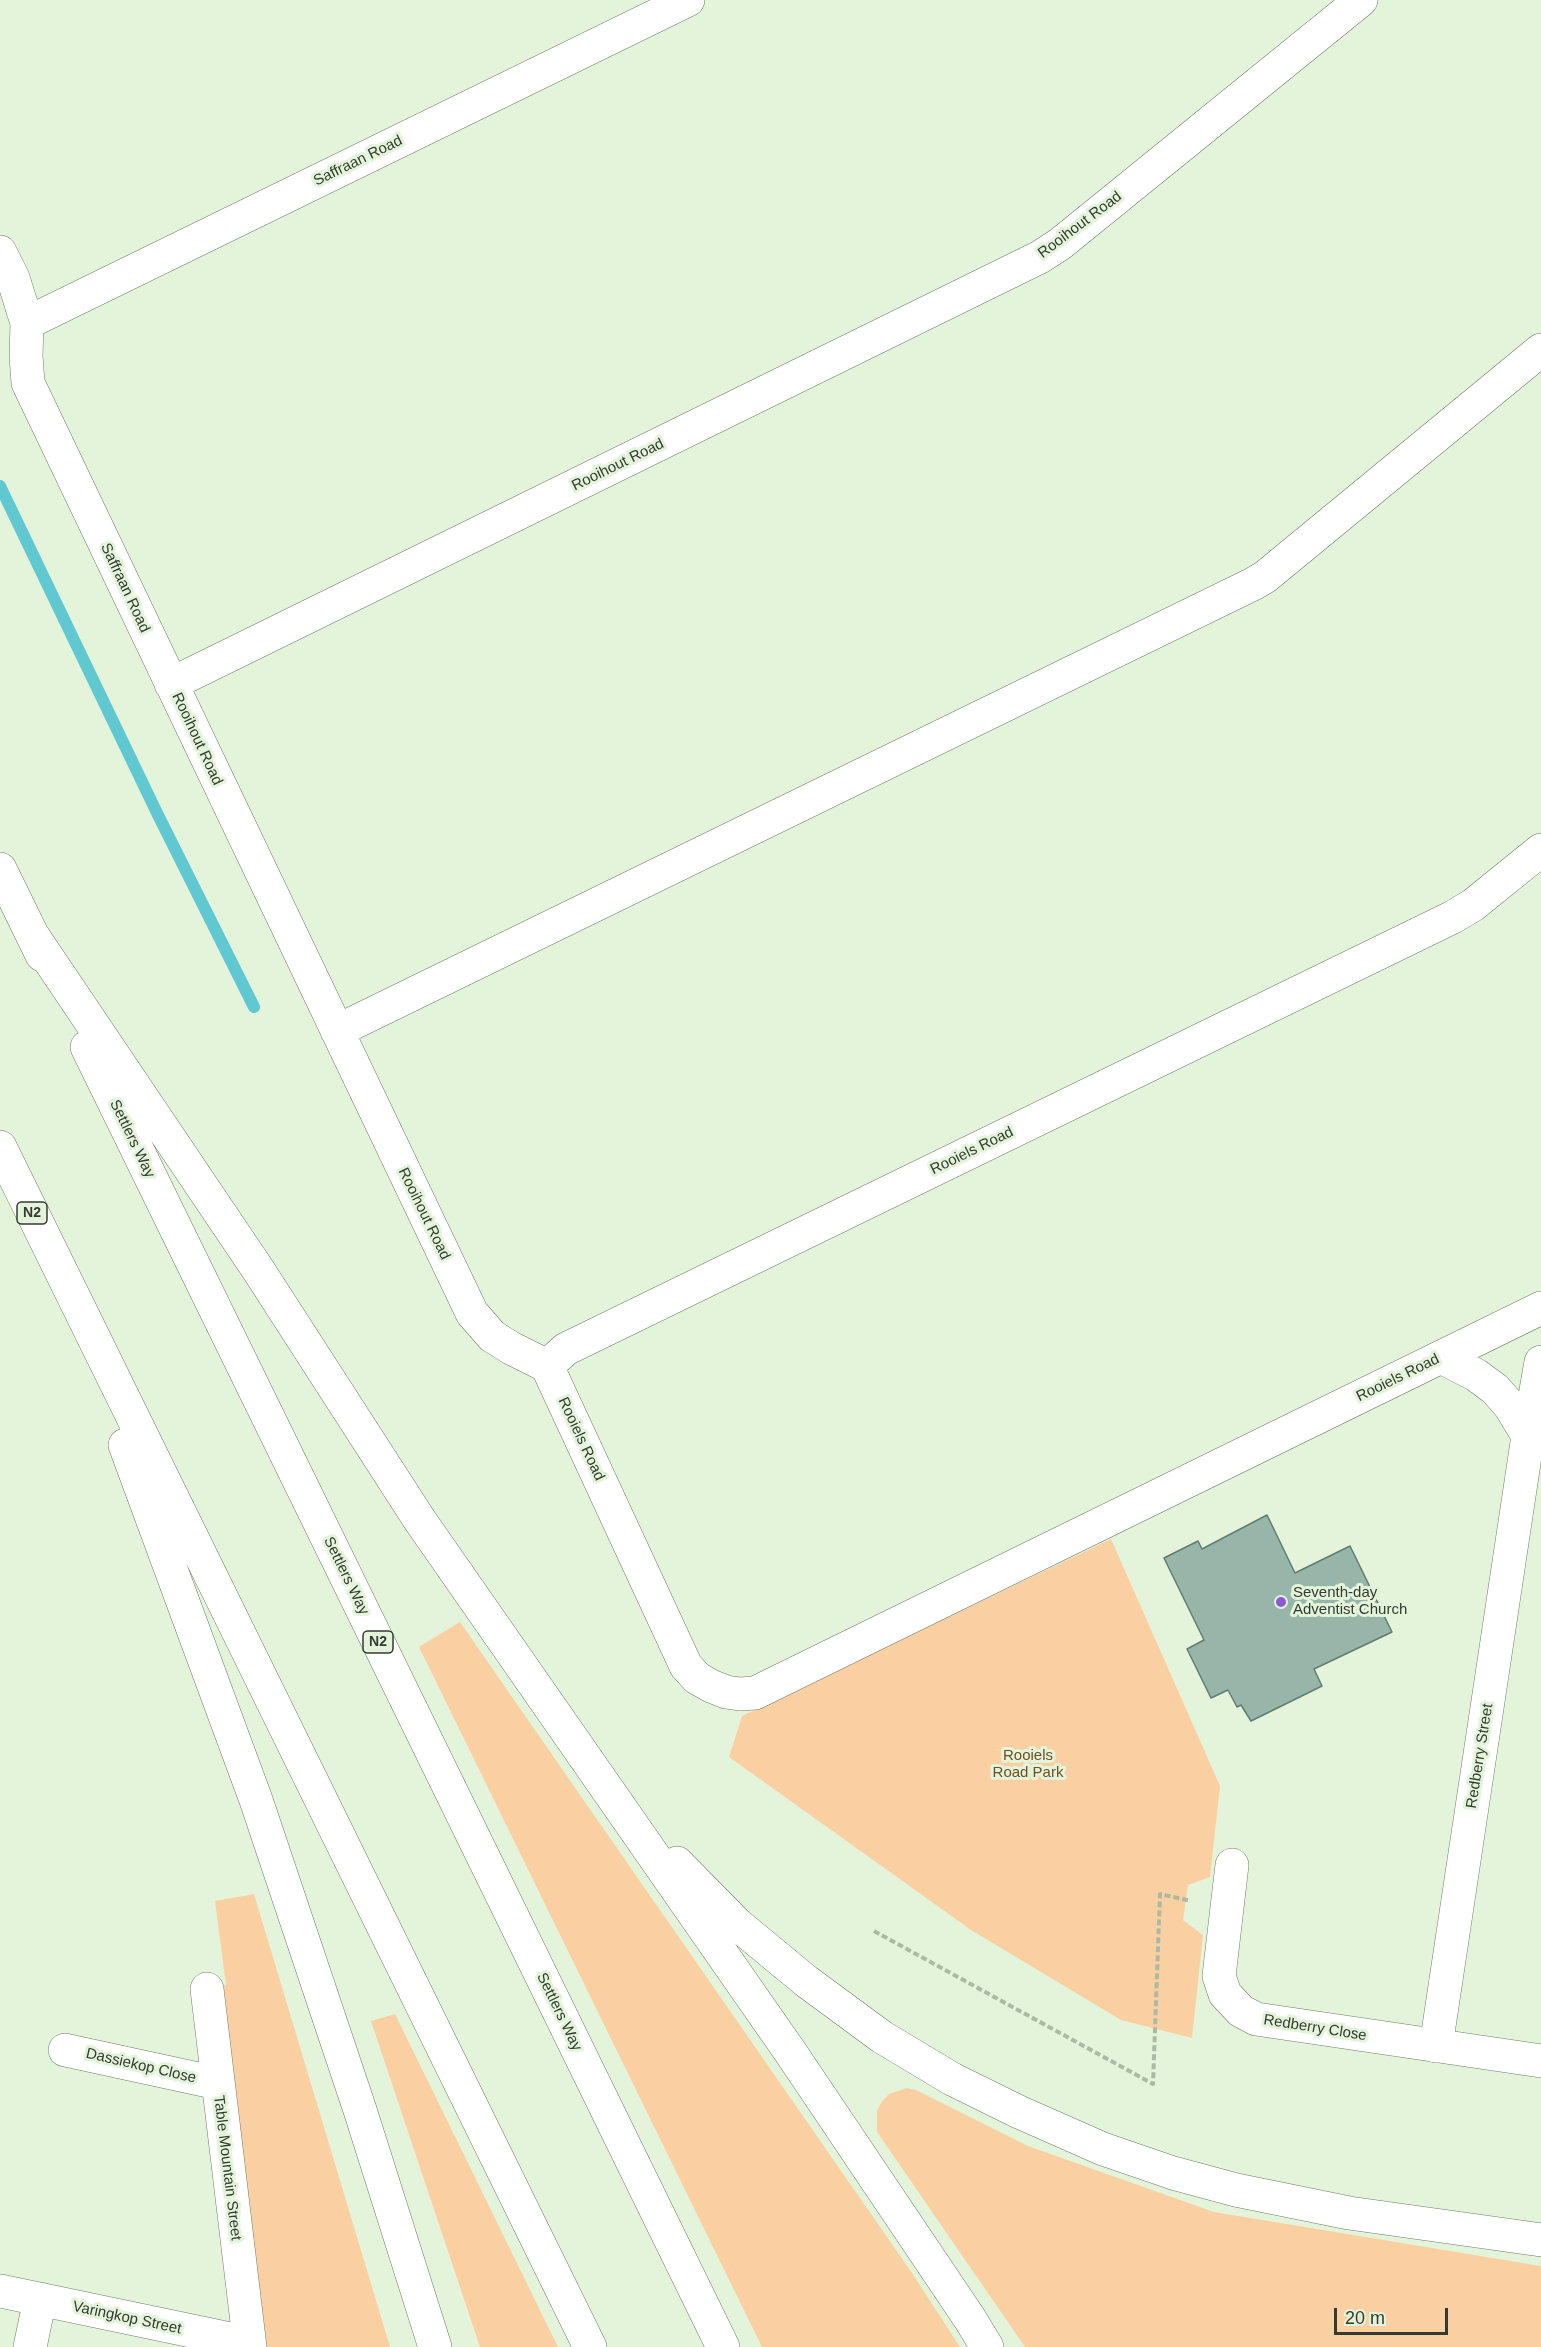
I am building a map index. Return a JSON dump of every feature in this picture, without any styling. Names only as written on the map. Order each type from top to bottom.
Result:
[{"type":"main road","name":"Saffraan Road","points":[[27,323],[688,0]]},
{"type":"main road","name":"Rooihout Road","points":[[547,1366],[492,1336],[472,1313],[171,684],[1040,257],[1060,244],[1361,0]]},
{"type":"main road","name":"Saffraan Road","points":[[0,252],[13,279],[27,323],[28,383],[171,684]]},
{"type":"main road","points":[[337,1031],[1253,584],[1265,577],[1541,350]]},
{"type":"main road","name":"Rooiels Road","points":[[1541,850],[1453,917],[566,1349],[547,1366],[686,1666],[697,1678],[711,1686],[740,1694],[755,1693],[1541,1308]]},
{"type":"main road","name":"Settlers Way","points":[[0,869],[723,2347]]},
{"type":"main road","points":[[33,936],[259,1271],[419,1519],[797,2062],[987,2347]]},
{"type":"main road","name":"N2","points":[[0,1147],[590,2347]]},
{"type":"main road","points":[[64,1280],[256,1800],[360,2110],[435,2347]]},
{"type":"main road","points":[[1442,1357],[1476,1374],[1495,1389],[1510,1406],[1528,1436]]},
{"type":"main road","name":"Redberry Street","points":[[1436,2046],[1541,1362]]},
{"type":"main road","points":[[609,1793],[737,1924],[806,1980],[882,2037],[952,2079],[1019,2112],[1103,2149],[1173,2173],[1236,2190],[1349,2213],[1541,2240]]},
{"type":"main road","name":"Redberry Close","points":[[1232,1865],[1219,1976],[1225,1994],[1241,2011],[1256,2019],[1436,2046]]},
{"type":"main road","name":"Table Mountain Street","points":[[207,1989],[249,2345]]},
{"type":"main road","points":[[1436,2046],[1541,2061]]},
{"type":"main road","name":"Dassiekop Close","points":[[65,2049],[217,2083]]},
{"type":"main road","name":"Varingkop Street","points":[[0,2291],[249,2345]]},
{"type":"main road","points":[[30,2347],[40,2299]]},
{"type":"path","points":[[874,1931],[1153,2084],[1160,1894],[1226,1908]]},
{"type":"green space","name":"Rooiels Road Park","points":[[1111,1539],[1220,1786],[1210,1877],[1188,1885],[1183,1920],[1203,1935],[1192,2038],[1121,2020],[971,1930],[729,1757],[742,1716]]},
{"type":"green space","points":[[460,1622],[912,2273],[960,2347],[762,2347],[419,1647]]},
{"type":"green space","points":[[254,1894],[390,2347],[267,2347],[216,1988],[226,1985],[215,1901]]},
{"type":"green space","points":[[395,2014],[558,2347],[480,2347],[371,2021]]},
{"type":"green space","points":[[907,2088],[916,2090],[1028,2146],[1214,2212],[1541,2266],[1541,2347],[1025,2347],[877,2132],[877,2111],[882,2101],[889,2094]]},
{"type":"building","name":"Seventh-day Adventist Church","points":[[1267,1515],[1295,1573],[1350,1546],[1392,1632],[1314,1669],[1322,1686],[1251,1721],[1241,1705],[1237,1707],[1228,1690],[1211,1698],[1187,1649],[1204,1640],[1164,1558],[1198,1541],[1202,1549]]},
{"type":"waterway","points":[[0,486],[158,815],[254,1007]]},
{"type":"place","name":"Seventh-day Adventist Church","points":[[1281,1602]]}]
